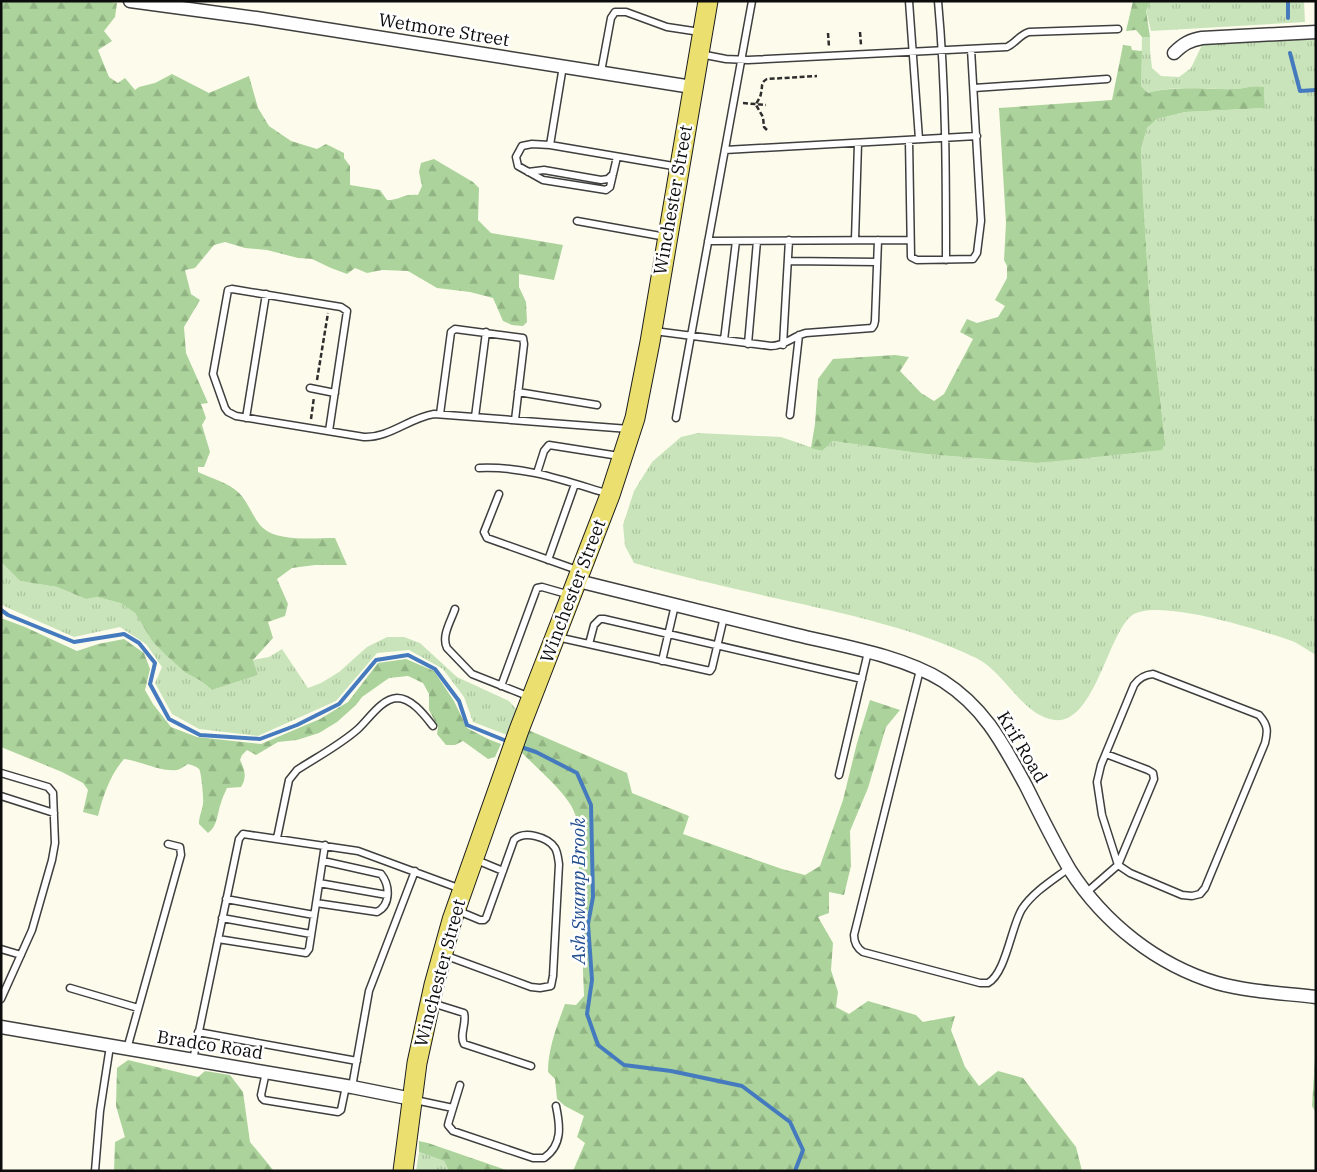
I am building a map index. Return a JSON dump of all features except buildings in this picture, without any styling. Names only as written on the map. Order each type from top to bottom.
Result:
[{"type":"main road","name":"Winchester Street","points":[[403,1171],[417,1063],[430,1003],[455,909],[519,730],[577,583],[632,429],[652,330],[701,32],[708,1]]},
{"type":"street","name":"Wetmore Street","points":[[130,1],[256,18],[692,88]]},
{"type":"street","points":[[1174,53],[1182,45],[1202,38],[1316,32]]},
{"type":"street","name":"Krif Road","points":[[577,583],[868,652],[920,670],[942,681],[962,696],[982,715],[999,736],[1069,868],[1101,910],[1121,930],[1163,960],[1182,970],[1219,984],[1316,997]]},
{"type":"street","name":"Bradco Road","points":[[1,1027],[412,1099]]},
{"type":"lane","points":[[676,418],[752,1]]},
{"type":"lane","points":[[909,1],[919,139]]},
{"type":"lane","points":[[938,1],[943,50],[946,138],[946,260]]},
{"type":"lane","points":[[601,72],[611,18],[615,12],[626,12],[667,27],[701,32]]},
{"type":"lane","points":[[698,54],[741,60],[1006,47],[1021,35],[1029,32],[1118,29]]},
{"type":"lane","points":[[909,140],[910,258],[973,260],[977,253],[981,221],[971,49]]},
{"type":"lane","points":[[550,146],[562,66]]},
{"type":"lane","points":[[974,88],[1107,80]]},
{"type":"lane","points":[[725,150],[977,136]]},
{"type":"lane","points":[[855,240],[858,143]]},
{"type":"lane","points":[[617,157],[610,187],[606,190],[543,180],[518,166],[517,161],[518,151],[522,146],[532,144],[550,146],[679,167]]},
{"type":"lane","points":[[527,172],[544,170],[601,180],[608,179],[614,174]]},
{"type":"lane","points":[[576,221],[667,237]]},
{"type":"lane","points":[[782,345],[789,240]]},
{"type":"lane","points":[[652,330],[771,346],[782,345],[799,335],[868,329],[874,325],[878,240]]},
{"type":"lane","points":[[708,241],[909,240]]},
{"type":"lane","points":[[724,340],[736,241]]},
{"type":"lane","points":[[748,344],[757,241]]},
{"type":"lane","points":[[788,261],[877,262]]},
{"type":"lane","points":[[329,431],[347,311],[345,308],[266,294],[228,290],[214,369],[214,379],[225,408],[231,414],[246,418],[371,438],[417,418],[440,414],[632,429]]},
{"type":"lane","points":[[246,418],[266,294]]},
{"type":"lane","points":[[440,414],[451,332],[455,328],[523,338],[524,344],[515,420]]},
{"type":"lane","points":[[475,417],[486,332]]},
{"type":"lane","points":[[790,415],[799,335]]},
{"type":"lane","points":[[313,389],[335,392]]},
{"type":"lane","points":[[518,392],[597,405]]},
{"type":"lane","points":[[538,473],[544,451],[549,445],[623,457]]},
{"type":"lane","points":[[479,468],[506,468],[538,473],[610,494]]},
{"type":"lane","points":[[548,560],[575,484]]},
{"type":"lane","points":[[499,494],[484,530],[484,535],[487,538],[548,560],[577,583]]},
{"type":"lane","points":[[501,686],[537,588],[577,583]]},
{"type":"lane","points":[[662,661],[676,605]]},
{"type":"lane","points":[[456,610],[445,635],[447,648],[472,674],[532,698]]},
{"type":"lane","points":[[556,636],[710,671],[724,617]]},
{"type":"lane","points":[[589,644],[594,625],[600,619],[862,679]]},
{"type":"lane","points":[[839,776],[868,652]]},
{"type":"lane","points":[[920,670],[854,935],[854,940],[859,950],[980,983],[988,983],[1004,960],[1022,909],[1037,892],[1069,868]]},
{"type":"lane","points":[[1147,674],[1153,674],[1259,715],[1266,723],[1268,732],[1265,743],[1205,888],[1200,894],[1192,896],[1182,895],[1130,873],[1118,865],[1098,796],[1097,782],[1106,754],[1134,685],[1139,678],[1147,674]]},
{"type":"lane","points":[[277,838],[289,780],[292,776],[297,770],[342,742],[384,703],[397,698],[404,700],[420,712],[432,726]]},
{"type":"lane","points":[[1087,892],[1118,865],[1154,779],[1153,774],[1148,770],[1106,754]]},
{"type":"lane","points":[[1,773],[48,787],[53,793],[55,843],[32,930],[1,999]]},
{"type":"lane","points":[[1,796],[54,813]]},
{"type":"lane","points":[[192,1060],[241,836],[248,834],[358,851],[463,889]]},
{"type":"lane","points":[[442,955],[531,987],[551,986],[558,895],[559,864],[557,852],[549,842],[540,838],[522,835],[514,840],[484,920],[455,909]]},
{"type":"lane","points":[[127,1049],[181,855],[180,847],[168,844]]},
{"type":"lane","points":[[218,939],[306,953],[311,934],[325,845]]},
{"type":"lane","points":[[473,859],[503,871]]},
{"type":"lane","points":[[316,903],[377,912],[383,907],[387,896],[387,884],[381,874],[323,861]]},
{"type":"lane","points":[[266,1072],[261,1095],[264,1100],[338,1112],[341,1110],[357,1061],[369,991],[415,871]]},
{"type":"lane","points":[[319,883],[387,896]]},
{"type":"lane","points":[[226,899],[314,915]]},
{"type":"lane","points":[[222,918],[311,934]]},
{"type":"lane","points":[[1,949],[21,955]]},
{"type":"lane","points":[[70,988],[138,1008]]},
{"type":"lane","points":[[430,1003],[464,1013],[462,1037],[464,1044],[531,1066]]},
{"type":"lane","points":[[198,1032],[357,1061]]},
{"type":"lane","points":[[95,1171],[100,1111],[110,1046]]},
{"type":"lane","points":[[460,1084],[448,1125],[453,1131],[538,1158],[544,1158],[550,1154],[558,1138],[559,1122],[556,1106]]},
{"type":"lane","points":[[412,1099],[453,1108]]},
{"type":"path","points":[[860,32],[862,54]]},
{"type":"path","points":[[828,34],[829,56]]},
{"type":"path","points":[[756,105],[761,94],[762,83],[765,79],[817,76]]},
{"type":"path","points":[[734,102],[766,105]]},
{"type":"path","points":[[756,105],[763,117],[764,127],[767,130]]},
{"type":"path","points":[[309,428],[312,416],[313,389],[329,305]]},
{"type":"path","points":[[306,415],[312,416]]},
{"type":"green space","points":[[1,1],[106,1],[117,3],[115,17],[104,31],[112,41],[98,50],[109,77],[118,83],[125,78],[135,90],[139,87],[155,83],[172,74],[209,93],[249,76],[258,108],[269,126],[291,141],[317,149],[326,144],[344,153],[344,158],[350,166],[350,185],[380,190],[387,200],[418,195],[422,186],[419,172],[421,163],[434,159],[473,182],[479,188],[478,220],[491,233],[563,245],[554,280],[519,274],[519,287],[526,302],[527,322],[523,326],[512,325],[503,321],[493,298],[470,292],[437,288],[408,271],[382,270],[367,273],[355,268],[347,274],[312,259],[298,258],[267,250],[245,248],[225,242],[214,245],[195,268],[185,270],[191,294],[200,300],[184,327],[186,353],[208,403],[201,404],[206,418],[202,425],[210,452],[204,467],[198,467],[198,472],[235,489],[256,520],[263,528],[270,532],[297,538],[335,538],[347,565],[315,565],[292,568],[277,579],[288,604],[285,616],[268,622],[273,638],[253,660],[258,675],[212,690],[201,681],[186,673],[167,656],[152,641],[135,613],[120,603],[97,597],[86,599],[57,587],[20,581],[1,562]]},
{"type":"green space","points":[[1133,1],[1152,1],[1146,10],[1150,37],[1142,37],[1136,30],[1126,31]]},
{"type":"green space","points":[[1152,1],[1304,1],[1305,22],[1151,31],[1146,10]]},
{"type":"green space","points":[[1142,37],[1150,37],[1152,68],[1161,76],[1179,77],[1191,68],[1202,45],[1316,39],[1316,655],[1292,641],[1235,623],[1185,612],[1144,611],[1131,616],[1122,627],[1099,677],[1080,708],[1068,718],[1055,720],[1043,717],[1033,711],[996,673],[976,658],[928,638],[854,616],[706,582],[634,563],[625,546],[623,525],[634,491],[652,462],[681,437],[698,433],[781,437],[822,451],[833,441],[925,454],[1037,463],[1165,442],[1150,309],[1141,149],[1147,128],[1157,119],[1185,112],[1265,108],[1264,87],[1254,86],[1237,89],[1181,88],[1148,93],[1141,86]]},
{"type":"green space","points":[[1123,45],[1131,46],[1132,50],[1142,51],[1141,86],[1148,93],[1181,88],[1237,89],[1254,86],[1264,87],[1265,108],[1185,112],[1157,119],[1147,128],[1141,149],[1150,309],[1165,442],[1162,450],[1037,463],[925,454],[833,441],[822,451],[811,448],[815,424],[818,379],[833,359],[895,355],[909,357],[900,371],[921,393],[934,401],[944,394],[973,339],[960,332],[967,319],[977,323],[998,317],[1005,306],[995,300],[1007,278],[1007,266],[1004,260],[1006,223],[999,108],[1112,100]]},
{"type":"green space","points":[[1,562],[20,581],[57,587],[86,599],[97,597],[120,603],[135,613],[152,641],[186,673],[201,681],[212,690],[258,675],[253,660],[269,657],[282,649],[308,688],[321,683],[339,672],[367,647],[387,637],[404,637],[420,643],[457,677],[509,701],[517,710],[507,735],[473,722],[464,697],[443,669],[409,650],[377,653],[336,701],[258,736],[199,729],[172,714],[155,683],[162,667],[146,644],[120,627],[74,637],[1,604]]},
{"type":"green space","points":[[1,618],[77,651],[98,644],[124,639],[144,653],[150,669],[145,690],[153,704],[171,727],[197,737],[261,744],[320,719],[348,702],[378,663],[406,659],[434,671],[454,701],[467,728],[501,744],[495,757],[488,759],[463,741],[455,745],[446,745],[437,734],[438,727],[429,710],[429,694],[423,683],[408,676],[389,678],[362,697],[337,722],[319,733],[297,740],[278,742],[256,755],[247,750],[240,760],[245,774],[243,784],[241,787],[227,788],[215,823],[208,833],[199,824],[203,807],[200,771],[188,764],[178,770],[171,770],[124,759],[108,786],[98,816],[83,812],[88,790],[83,783],[62,772],[1,747]]},
{"type":"green space","points":[[870,700],[900,710],[886,727],[868,788],[850,831],[851,866],[844,895],[829,892],[829,913],[818,917],[833,943],[831,970],[838,992],[836,1007],[849,1014],[868,1001],[916,1015],[923,1022],[955,1016],[951,1030],[965,1067],[979,1086],[998,1071],[1023,1078],[1076,1147],[1082,1171],[573,1171],[585,1143],[577,1137],[584,1116],[565,1106],[557,1099],[555,1079],[548,1072],[548,1063],[551,1046],[565,1004],[576,1005],[584,996],[581,919],[574,910],[580,839],[574,812],[568,801],[551,781],[520,751],[526,729],[627,773],[632,793],[689,816],[683,834],[782,869],[805,875],[820,866],[843,800]]},
{"type":"green space","points":[[1316,1042],[1316,1113],[1312,1106]]},
{"type":"green space","points":[[128,1060],[198,1077],[205,1071],[230,1075],[243,1092],[250,1142],[274,1171],[114,1171],[115,1142],[125,1137],[116,1106],[117,1068]]},
{"type":"green space","points":[[419,1141],[509,1171],[449,1171],[444,1161],[419,1152]]},
{"type":"green space","points":[[419,1152],[444,1161],[449,1171],[416,1171]]},
{"type":"waterway","points":[[1288,1],[1288,18]]},
{"type":"waterway","points":[[1290,53],[1300,91],[1316,90]]},
{"type":"waterway","name":"Ash Swamp Brook","points":[[1,610],[8,615],[74,642],[124,634],[139,643],[155,663],[150,684],[169,719],[200,735],[260,739],[297,725],[339,704],[376,660],[408,655],[435,669],[459,701],[467,725],[509,742]]},
{"type":"waterway","name":"Ash Swamp Brook","points":[[518,746],[536,752],[577,773],[591,805],[593,897],[588,924],[592,980],[587,1014],[598,1045],[624,1065],[671,1071],[742,1086],[790,1122],[803,1150],[795,1171]]}]
